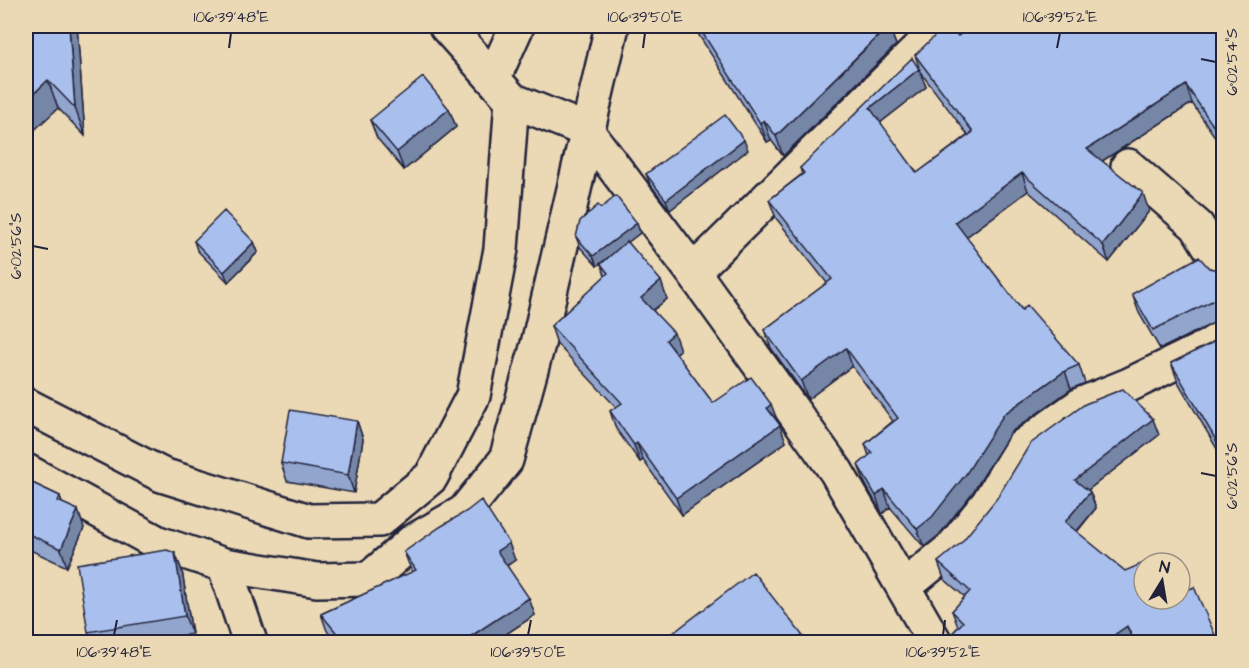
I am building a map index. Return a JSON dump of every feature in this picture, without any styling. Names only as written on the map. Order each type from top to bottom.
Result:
[{"type":"street","points":[[446,26],[512,95],[576,126],[693,272],[836,471],[935,642]]},
{"type":"street","points":[[26,405],[162,474],[309,521],[379,520],[431,477],[473,396],[501,249],[517,26]]},
{"type":"street","points":[[26,471],[158,543],[224,565],[317,580],[369,579],[412,542],[464,512],[506,460],[538,344],[576,126],[612,26]]},
{"type":"street","points":[[693,272],[942,26]]},
{"type":"street","points":[[1128,166],[1197,226],[1224,270]]},
{"type":"street","points":[[904,587],[952,548],[988,503],[1022,447],[1083,404],[1130,385],[1207,347],[1224,336]]},
{"type":"street","points":[[224,565],[250,642]]},
{"type":"building","points":[[26,26],[69,26],[75,108],[48,80],[26,101]]},
{"type":"building","points":[[698,26],[888,26],[776,136],[764,120],[760,123]]},
{"type":"building","points":[[945,26],[950,26],[958,36],[972,26],[1224,26],[1224,142],[1186,85],[1087,149],[1143,193],[1103,245],[1022,173],[955,222],[1022,310],[1027,305],[1079,365],[1065,371],[1004,414],[966,474],[932,517],[917,529],[884,489],[876,496],[858,465],[872,453],[865,444],[898,418],[846,348],[801,381],[764,330],[832,279],[769,200],[804,173],[800,168],[912,58],[919,69],[870,108],[917,173],[973,132],[915,55]]},
{"type":"building","points":[[423,77],[449,109],[397,152],[370,120]]},
{"type":"building","points":[[725,115],[744,140],[666,200],[646,174]]},
{"type":"building","points":[[616,196],[637,223],[593,256],[576,237],[580,221],[598,205],[601,208]]},
{"type":"building","points":[[224,211],[254,242],[224,272],[194,241]]},
{"type":"building","points":[[627,241],[661,281],[641,298],[674,333],[666,340],[713,403],[751,377],[771,404],[767,408],[780,425],[676,498],[637,443],[634,445],[610,411],[622,403],[551,326],[608,273],[601,264]]},
{"type":"building","points":[[1199,257],[1209,268],[1218,270],[1224,268],[1224,300],[1216,299],[1153,330],[1132,294]]},
{"type":"building","points":[[1224,335],[1224,454],[1171,363]]},
{"type":"building","points":[[1123,389],[1153,419],[1075,480],[1090,492],[1065,522],[1125,571],[1132,568],[1132,611],[1192,611],[1192,588],[1194,587],[1218,642],[1135,642],[1127,626],[1104,642],[951,642],[947,639],[963,622],[952,611],[970,591],[938,562],[961,543],[997,498],[1030,444],[1085,404]]},
{"type":"building","points":[[290,410],[357,421],[348,475],[281,463]]},
{"type":"building","points":[[26,480],[60,496],[58,501],[78,510],[61,549],[26,533]]},
{"type":"building","points":[[481,500],[509,543],[497,551],[529,598],[462,642],[344,642],[321,614],[416,570],[404,552]]},
{"type":"building","points":[[167,550],[175,553],[185,616],[88,632],[77,564]]},
{"type":"building","points":[[753,572],[806,640],[803,642],[659,642],[665,639]]}]
